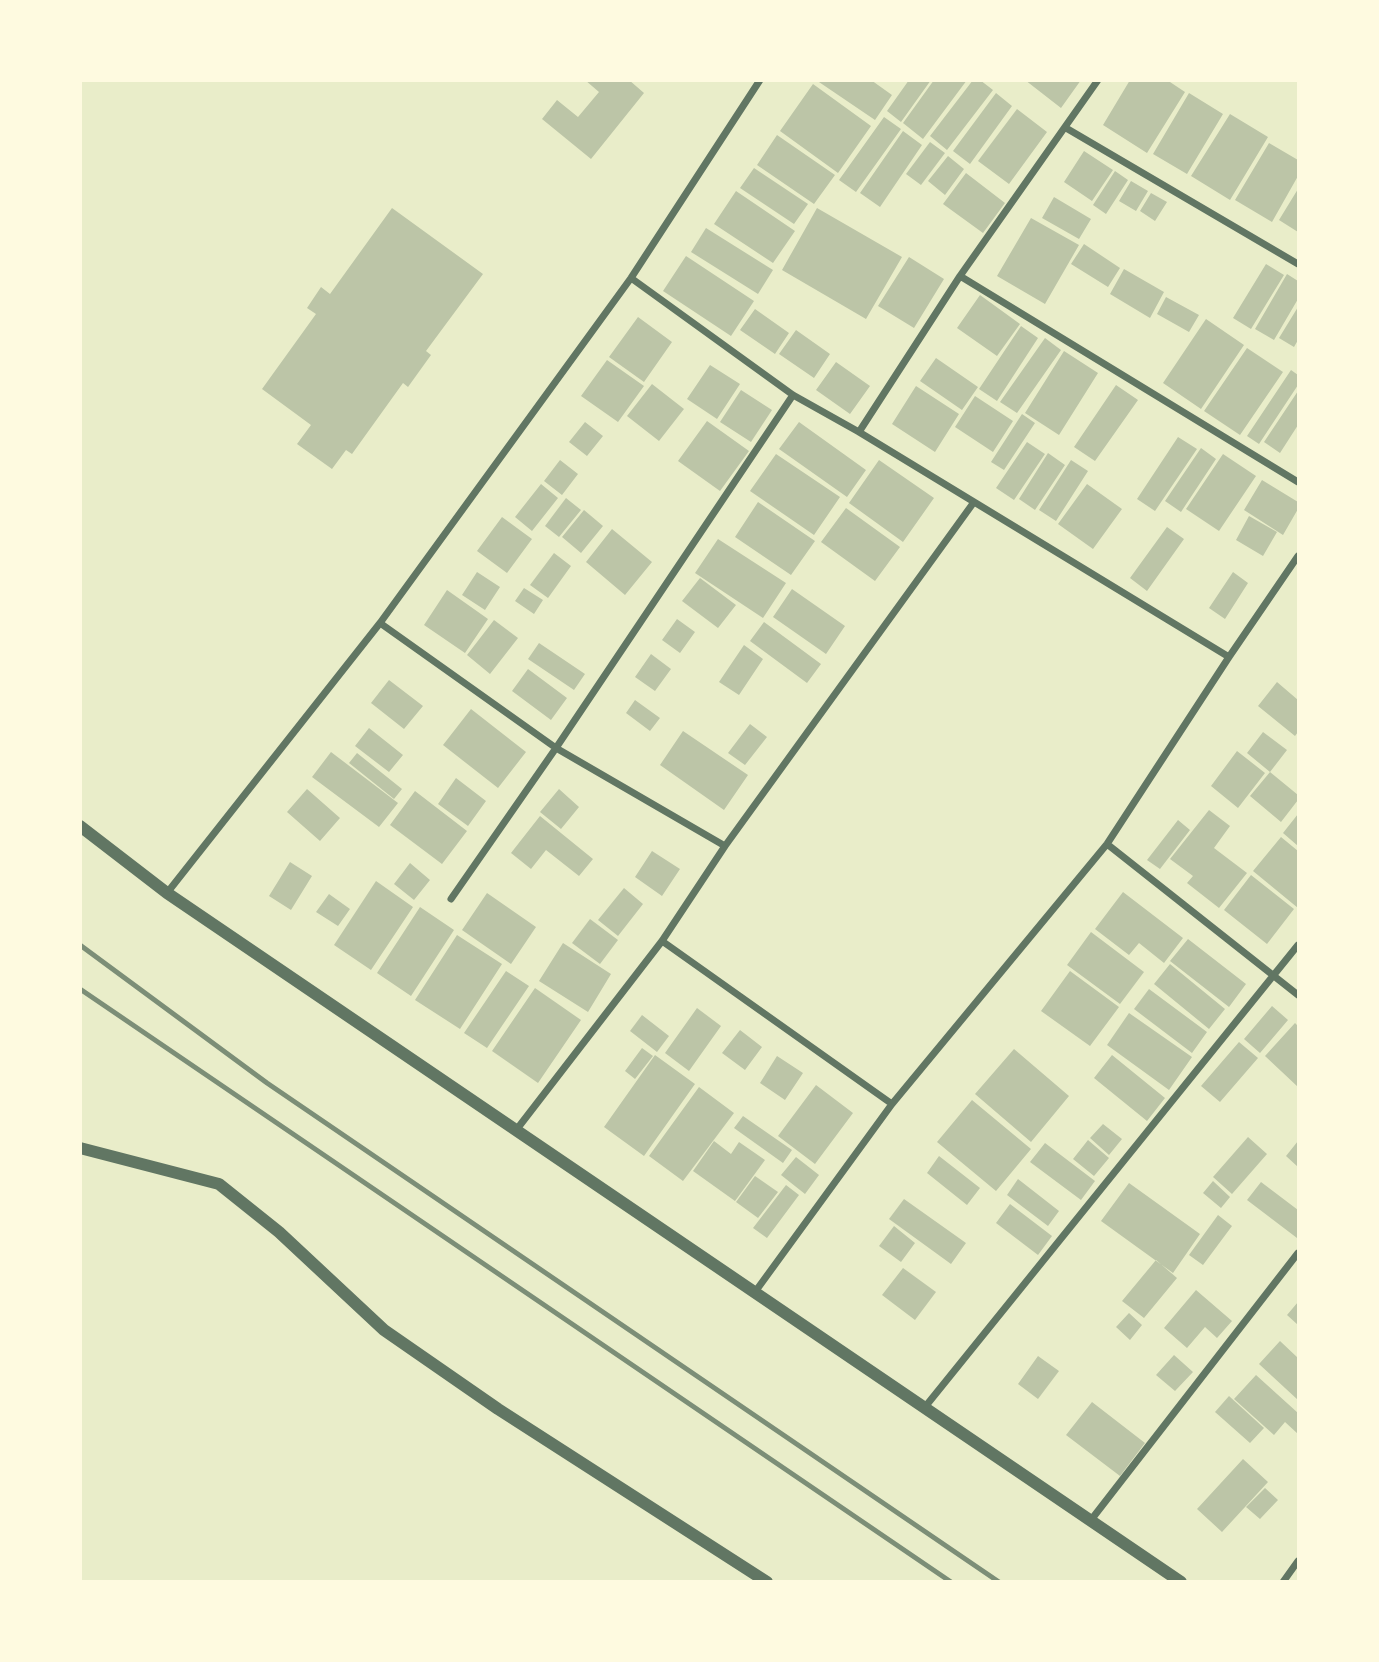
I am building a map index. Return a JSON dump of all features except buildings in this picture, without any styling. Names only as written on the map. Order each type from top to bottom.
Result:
[{"type":"street","points":[[167,893],[380,623],[631,278],[760,80]]},
{"type":"street","points":[[859,432],[960,275],[1098,80]]},
{"type":"street","points":[[1066,128],[1298,264]]},
{"type":"street","points":[[960,275],[1298,482]]},
{"type":"street","points":[[631,278],[793,395],[859,432],[1229,657]]},
{"type":"street","points":[[451,899],[793,395]]},
{"type":"street","points":[[517,1129],[662,941],[725,846],[974,502]]},
{"type":"street","points":[[755,1292],[892,1104],[1107,844],[1298,556]]},
{"type":"street","points":[[380,623],[556,748],[725,846]]},
{"type":"street","points":[[80,826],[167,893],[1181,1581]]},
{"type":"street","points":[[1107,844],[1298,995]]},
{"type":"street","points":[[662,941],[892,1104]]},
{"type":"street","points":[[925,1408],[1298,945]]},
{"type":"street","points":[[80,1147],[219,1184],[279,1232],[384,1330],[499,1409],[767,1581]]},
{"type":"street","points":[[1091,1520],[1298,1253]]},
{"type":"street","points":[[1283,1581],[1298,1561]]},
{"type":"railway","points":[[80,945],[267,1083],[999,1582]]},
{"type":"railway","points":[[80,989],[951,1582]]}]
